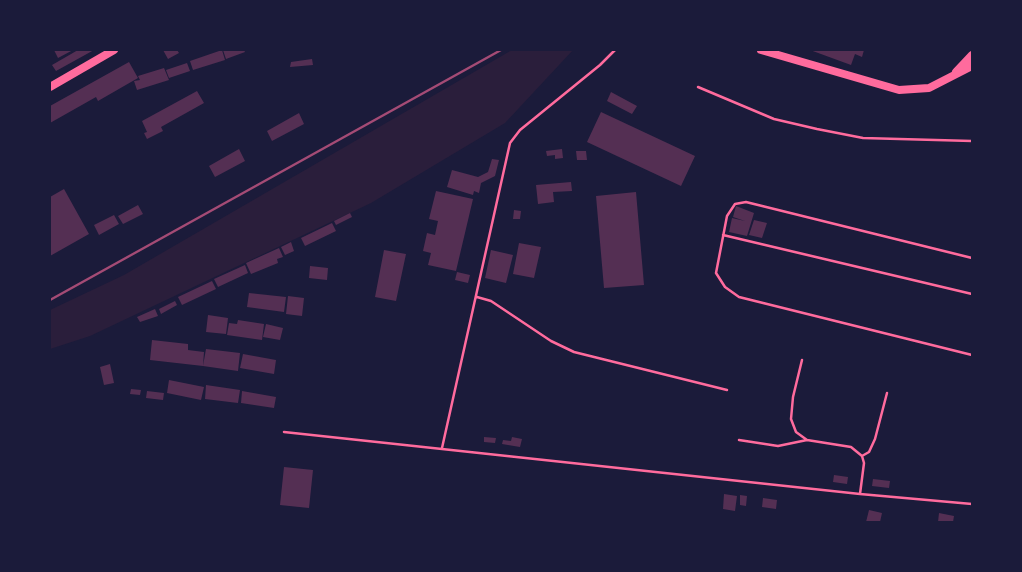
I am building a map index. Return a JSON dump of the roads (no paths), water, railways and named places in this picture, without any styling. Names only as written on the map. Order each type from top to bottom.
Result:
[{"type":"main road","points":[[50,87],[114,50]]},
{"type":"main road","points":[[761,50],[899,90],[929,88],[972,66]]},
{"type":"main road","points":[[951,78],[972,56]]},
{"type":"lane","points":[[442,448],[510,143],[520,130],[616,50]]},
{"type":"lane","points":[[698,87],[774,119],[817,129],[863,138],[972,141]]},
{"type":"lane","points":[[972,258],[746,202],[735,204],[727,216],[716,273],[725,288],[739,297],[972,355]]},
{"type":"lane","points":[[723,235],[972,294]]},
{"type":"lane","points":[[477,297],[490,301],[551,340],[574,352],[727,390]]},
{"type":"lane","points":[[802,360],[793,397],[791,419],[796,432],[807,440]]},
{"type":"lane","points":[[862,456],[869,452],[875,440],[887,393]]},
{"type":"lane","points":[[284,432],[860,494],[972,504]]},
{"type":"lane","points":[[739,440],[778,446],[807,440],[851,447],[862,456],[864,463],[860,494]]},
{"type":"railway","points":[[50,300],[501,50]]}]
